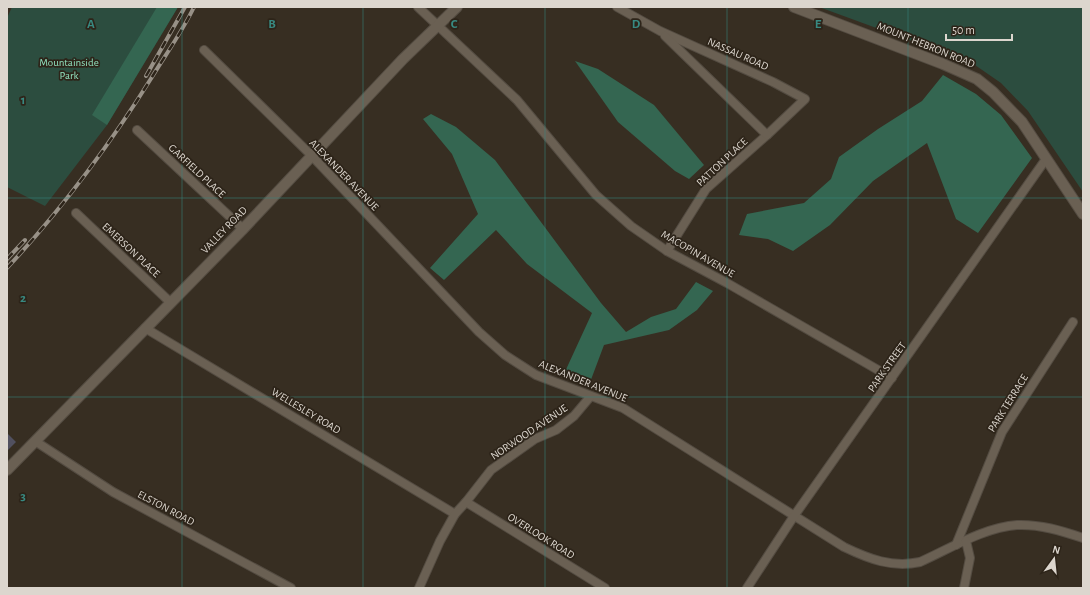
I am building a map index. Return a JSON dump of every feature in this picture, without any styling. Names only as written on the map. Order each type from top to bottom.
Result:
[{"type":"main road","name":"VALLEY ROAD","points":[[7,470],[242,229],[403,59],[438,27],[457,7]]},
{"type":"main road","name":"MOUNT HEBRON ROAD","points":[[794,7],[943,64],[977,79],[993,92],[1022,122],[1083,214]]},
{"type":"street","name":"MACOPIN AVENUE","points":[[418,7],[517,100],[596,194],[631,226],[668,251],[727,283],[892,378]]},
{"type":"street","name":"NASSAU ROAD","points":[[617,7],[660,31],[774,82],[805,99]]},
{"type":"street","name":"NASSAU ROAD","points":[[660,31],[767,135]]},
{"type":"street","name":"ALEXANDER AVENUE","points":[[204,50],[311,155],[480,332],[505,355],[536,375],[590,397],[623,408],[844,547],[864,557],[888,564],[908,565],[920,562],[956,545],[996,529],[1017,525],[1060,530],[1083,538]]},
{"type":"street","name":"PATTON PLACE","points":[[668,251],[706,189],[805,99]]},
{"type":"street","name":"GARFIELD PLACE","points":[[137,130],[242,229]]},
{"type":"street","name":"PARK STREET","points":[[748,588],[794,516],[1046,159]]},
{"type":"street","name":"EMERSON PLACE","points":[[76,213],[170,302]]},
{"type":"street","name":"PARK TERRACE","points":[[956,545],[1002,432],[1073,322]]},
{"type":"street","name":"WELLESLEY ROAD","points":[[145,328],[455,514]]},
{"type":"street","name":"NORWOOD AVENUE","points":[[419,588],[440,541],[455,514],[491,470],[535,439],[556,430],[574,416],[590,397]]},
{"type":"street","name":"ELSTON ROAD","points":[[35,441],[113,492],[291,588]]},
{"type":"street","name":"OVERLOOK ROAD","points":[[466,502],[605,588]]},
{"type":"street","points":[[964,588],[970,558],[966,541]]},
{"type":"green space","name":"Mountainside Park","points":[[12,7],[178,7],[107,125],[45,206],[7,187],[7,18]]},
{"type":"green space","points":[[157,7],[178,7],[107,125],[92,115]]},
{"type":"green space","points":[[819,7],[1083,7],[1083,192],[1028,111],[1001,83],[972,63]]},
{"type":"green space","points":[[575,61],[598,69],[654,105],[704,165],[689,179],[675,171],[618,122]]},
{"type":"green space","points":[[943,75],[976,94],[1001,115],[1032,158],[978,233],[956,219],[927,143],[873,181],[830,225],[793,251],[768,239],[739,235],[747,214],[804,203],[831,179],[839,157],[878,129],[922,101]]},
{"type":"green space","points":[[431,114],[456,127],[495,160],[601,303],[626,332],[651,317],[676,309],[696,282],[713,291],[697,310],[669,330],[604,345],[589,385],[563,376],[592,313],[527,264],[496,230],[444,280],[430,268],[478,214],[452,154],[423,119]]},
{"type":"building","points":[[7,433],[16,442],[7,451]]},
{"type":"railway","points":[[146,76],[185,7]]},
{"type":"railway","points":[[7,268],[66,200],[102,152],[136,103],[194,7]]},
{"type":"railway","points":[[7,259],[25,240]]}]
